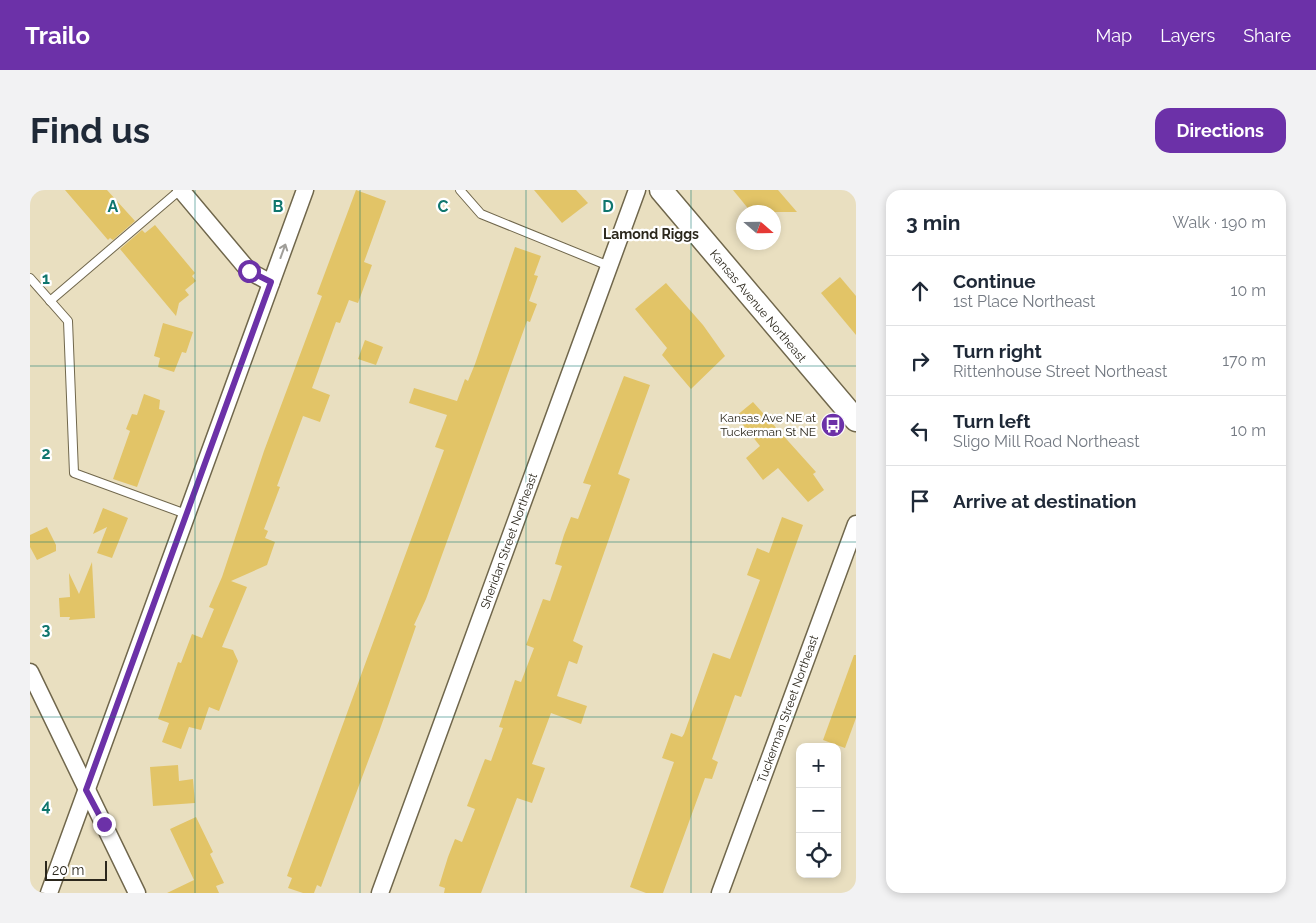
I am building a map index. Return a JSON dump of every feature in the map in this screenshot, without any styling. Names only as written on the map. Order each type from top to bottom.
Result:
[{"type":"street","points":[[181,190],[249,271],[271,282]]},
{"type":"street","points":[[49,893],[305,190]]},
{"type":"street","name":"Sheridan Street Northeast","points":[[380,893],[637,190]]},
{"type":"street","name":"Kansas Avenue Northeast","points":[[661,190],[856,420]]},
{"type":"street","name":"Tuckerman Street Northeast","points":[[720,893],[856,524]]},
{"type":"street","points":[[30,672],[138,893]]},
{"type":"lane","points":[[50,301],[181,190]]},
{"type":"lane","points":[[460,190],[481,214],[609,266]]},
{"type":"lane","points":[[30,278],[68,321],[74,473],[186,514]]},
{"type":"building","points":[[65,190],[107,190],[135,221],[113,240],[110,238],[108,240]]},
{"type":"building","points":[[356,190],[386,201],[364,262],[372,265],[358,303],[349,300],[340,323],[336,322],[312,388],[330,395],[320,422],[303,416],[277,486],[280,487],[264,529],[268,531],[265,538],[275,542],[267,565],[231,581],[247,587],[222,647],[233,650],[238,661],[219,711],[209,707],[201,730],[189,727],[181,749],[162,742],[169,723],[158,719],[178,662],[181,663],[192,634],[202,638],[214,609],[209,607],[222,577],[264,451],[322,296],[317,294]]},
{"type":"building","points":[[534,190],[576,190],[588,203],[562,223]]},
{"type":"building","points":[[733,190],[778,190],[797,212],[781,212],[781,205],[745,205]]},
{"type":"building","points":[[155,225],[195,273],[192,276],[196,281],[185,290],[189,295],[179,303],[176,316],[120,249],[142,230],[145,233]]},
{"type":"building","points":[[515,247],[541,256],[534,275],[538,276],[529,301],[537,304],[530,322],[527,321],[426,599],[414,625],[416,626],[379,732],[321,887],[317,885],[314,893],[303,893],[288,888],[292,878],[287,876],[444,450],[435,447],[447,415],[409,403],[414,388],[457,401],[465,379],[468,381],[475,364]]},
{"type":"building","points":[[840,277],[856,296],[856,335],[821,293]]},
{"type":"building","points":[[666,283],[703,325],[725,356],[691,389],[662,355],[667,348],[635,309]]},
{"type":"building","points":[[163,323],[193,332],[186,353],[182,352],[174,372],[158,367],[160,358],[154,356]]},
{"type":"building","points":[[365,340],[383,347],[376,365],[358,359]]},
{"type":"building","points":[[624,376],[650,385],[618,474],[630,479],[573,641],[583,646],[577,664],[569,661],[557,696],[587,706],[581,724],[551,713],[532,764],[545,768],[532,803],[517,798],[481,893],[444,893],[445,888],[439,886],[448,857],[455,839],[462,842],[475,809],[467,806],[485,759],[491,761],[503,728],[499,727],[515,680],[521,682],[534,648],[526,645],[543,599],[550,601],[562,566],[555,564],[564,535],[571,517],[578,519],[591,485],[583,483]]},
{"type":"building","points":[[144,394],[160,400],[159,409],[165,411],[137,487],[113,479],[130,431],[126,429],[132,414],[137,415]]},
{"type":"building","points":[[753,402],[816,472],[813,474],[824,490],[808,502],[778,468],[763,480],[746,458],[760,446],[736,416]]},
{"type":"building","points":[[103,508],[128,518],[112,558],[97,553],[107,527],[93,534]]},
{"type":"building","points":[[782,517],[803,525],[741,697],[735,695],[712,759],[718,762],[712,779],[705,778],[663,893],[646,893],[630,887],[674,762],[662,758],[671,733],[682,737],[684,734],[713,653],[730,659],[760,580],[747,575],[757,548],[769,553]]},
{"type":"building","points":[[47,527],[56,545],[56,551],[37,560],[30,547],[30,535]]},
{"type":"building","points":[[92,562],[95,618],[69,620],[70,617],[60,617],[59,598],[70,597],[69,573],[79,594]]},
{"type":"building","points":[[854,655],[856,655],[856,718],[845,748],[841,747],[841,743],[831,743],[823,740]]},
{"type":"building","points":[[178,765],[179,781],[193,779],[195,803],[153,806],[150,767]]},
{"type":"building","points":[[196,817],[213,852],[210,854],[224,883],[216,886],[219,893],[167,893],[194,880],[170,829]]},
{"type":"place","name":"Kansas Ave NE at Tuckerman St NE","points":[[833,425]]},
{"type":"district","name":"Lamond Riggs","points":[[651,234]]},
{"type":"route","points":[[104,824],[86,790],[271,282],[249,271]]}]
